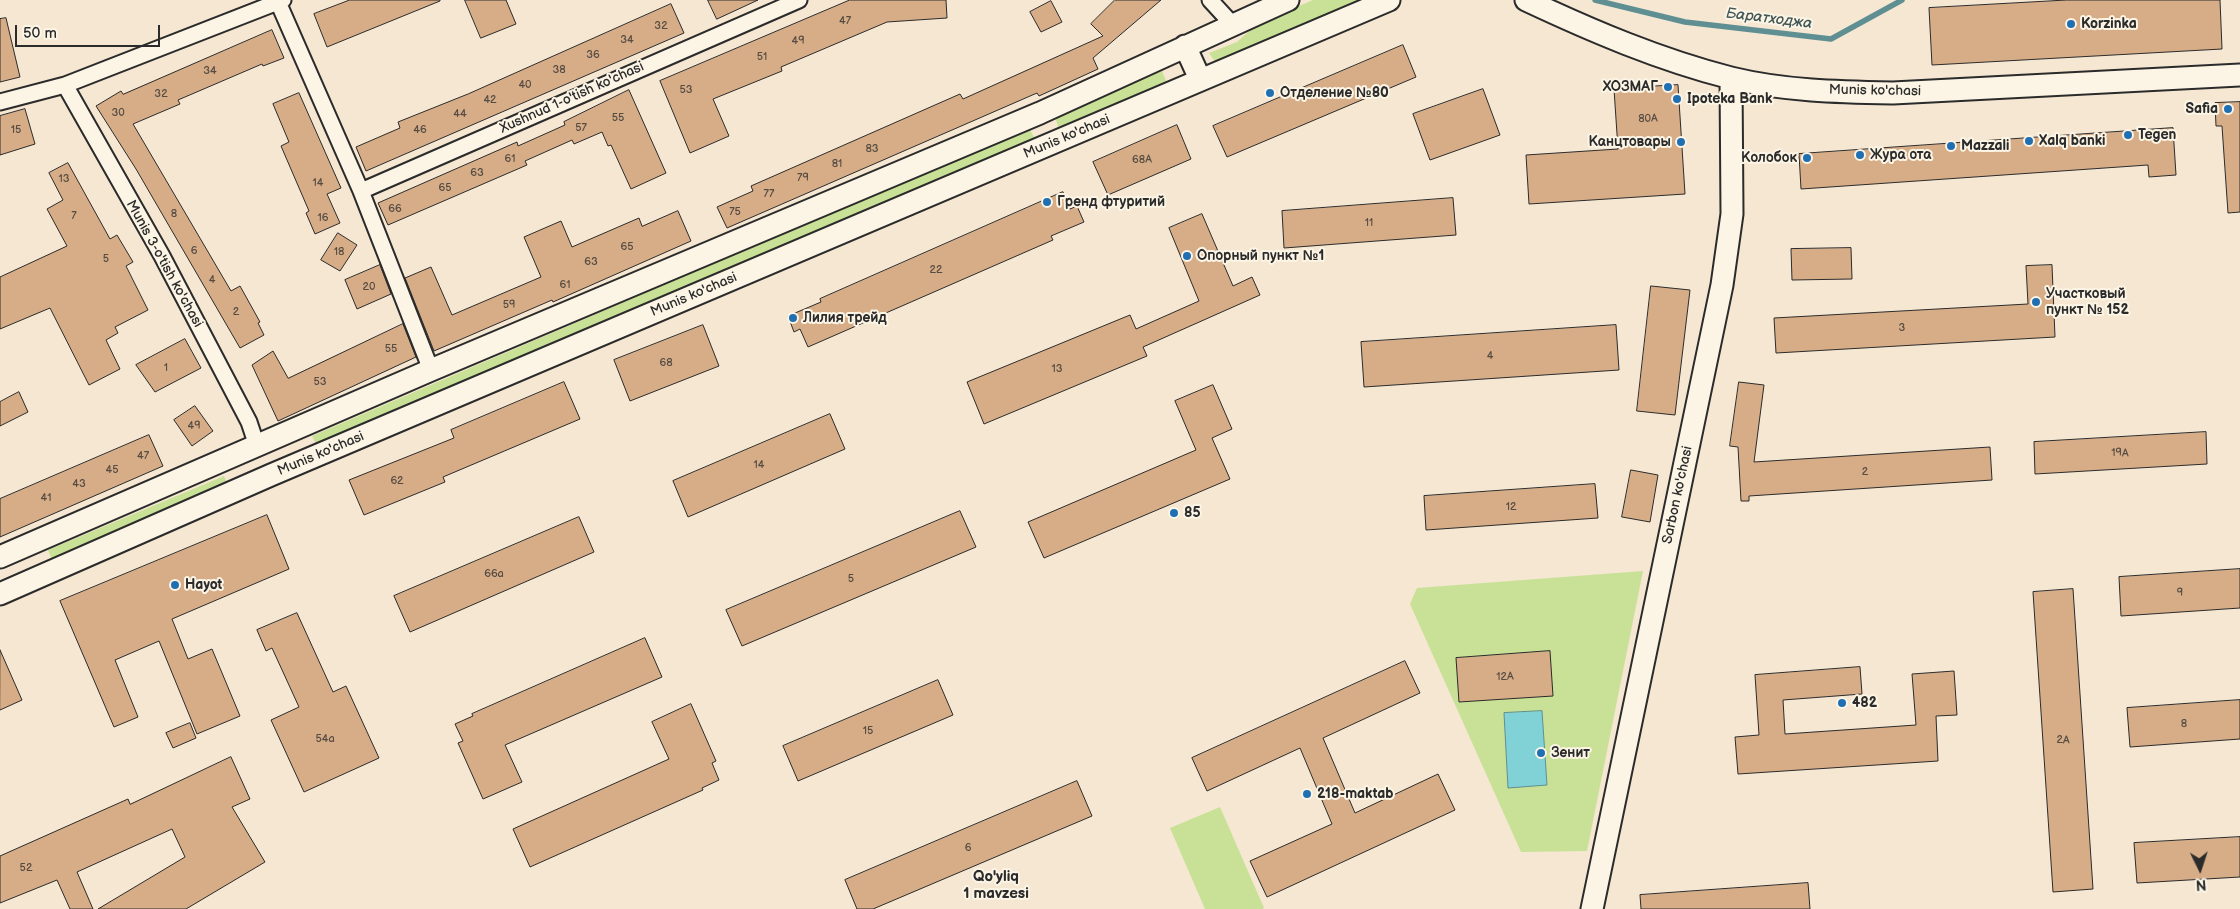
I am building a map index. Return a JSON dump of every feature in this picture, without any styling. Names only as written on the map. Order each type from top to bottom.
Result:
[{"type":"street","name":"Xushnud 1-o'tish ko'chasi","points":[[361,191],[784,4],[799,0]]},
{"type":"street","points":[[1210,0],[1233,24]]},
{"type":"street","points":[[0,557],[431,370],[1040,113],[1288,0]]},
{"type":"street","name":"Munis ko'chasi","points":[[0,594],[271,475],[1389,0]]},
{"type":"street","name":"Munis ko'chasi","points":[[1526,0],[1588,29],[1660,56],[1731,78],[1831,92],[1893,93],[2240,75]]},
{"type":"street","points":[[0,102],[65,85],[280,1],[361,191],[431,370]]},
{"type":"street","points":[[1185,46],[1200,79]]},
{"type":"street","name":"Sarbon ko'chasi","points":[[1592,909],[1722,285],[1732,214],[1731,78]]},
{"type":"street","name":"Munis 3-o'tish ko'chasi","points":[[65,85],[162,256],[249,422],[258,446]]},
{"type":"street","points":[[1040,113],[1054,142]]},
{"type":"street","points":[[258,446],[271,475]]},
{"type":"street","points":[[27,545],[41,576]]},
{"type":"green space","points":[[1313,0],[1369,0],[1216,63],[1209,53],[1237,42],[1257,24]]},
{"type":"green space","points":[[1162,71],[1167,83],[1059,129],[1055,117]]},
{"type":"green space","points":[[1029,128],[1035,139],[317,446],[312,436]]},
{"type":"green space","points":[[224,476],[228,485],[52,560],[48,550]]},
{"type":"green space","name":"Зенит","points":[[1643,571],[1587,851],[1521,852],[1410,604],[1417,588]]},
{"type":"green space","points":[[1220,807],[1264,908],[1262,909],[1205,909],[1170,828]]},
{"type":"water","points":[[1542,711],[1547,785],[1508,788],[1504,713]]},
{"type":"building","points":[[350,0],[440,1],[327,47],[314,14]]},
{"type":"building","points":[[465,0],[506,0],[516,24],[481,38]]},
{"type":"building","points":[[708,0],[758,0],[717,19]]},
{"type":"building","points":[[850,0],[946,0],[947,18],[887,22],[781,67],[782,71],[713,99],[729,136],[690,153],[660,81]]},
{"type":"building","points":[[1115,0],[1161,0],[1093,58],[1098,69],[1039,96],[1037,93],[727,228],[717,207],[753,191],[751,186],[960,94],[963,99],[1103,36],[1091,24]]},
{"type":"building","points":[[2067,0],[2220,0],[2222,49],[1932,65],[1929,8]]},
{"type":"building","points":[[1051,1],[1062,22],[1041,32],[1030,12]]},
{"type":"building","points":[[671,4],[684,33],[366,171],[356,147],[400,128],[398,122],[468,94]]},
{"type":"building","points":[[6,18],[20,77],[0,82],[0,19]]},
{"type":"building","points":[[272,30],[284,58],[263,66],[262,64],[178,100],[180,104],[133,124],[231,291],[240,286],[260,322],[258,323],[264,335],[240,348],[136,169],[96,106],[121,91],[123,94]]},
{"type":"building","points":[[1403,45],[1416,77],[1227,157],[1213,126]]},
{"type":"building","points":[[1678,85],[1685,194],[1529,204],[1526,155],[1618,149],[1614,89]]},
{"type":"building","points":[[1483,89],[1500,135],[1430,160],[1413,114]]},
{"type":"building","points":[[629,90],[666,173],[631,189],[611,145],[608,146],[602,132],[574,144],[572,140],[525,161],[527,165],[388,225],[378,203],[517,142],[518,146],[565,125],[564,122]]},
{"type":"building","points":[[299,93],[341,188],[327,194],[340,223],[315,234],[306,213],[309,211],[281,146],[289,142],[273,104]]},
{"type":"building","points":[[2240,102],[2240,212],[2228,213],[2222,126],[2216,126],[2215,103]]},
{"type":"building","points":[[25,109],[35,144],[0,155],[0,116]]},
{"type":"building","points":[[1177,125],[1191,159],[1108,195],[1093,162]]},
{"type":"building","points":[[2173,128],[2176,175],[2149,177],[2148,165],[1801,189],[1799,154]]},
{"type":"building","points":[[68,163],[110,239],[117,235],[133,262],[126,266],[148,310],[115,327],[118,333],[106,340],[120,369],[89,385],[50,308],[0,329],[0,277],[67,246],[47,209],[63,200],[49,173]]},
{"type":"building","points":[[1063,192],[1070,209],[1077,206],[1084,222],[1051,236],[1053,240],[808,347],[800,329],[794,332],[788,316],[821,302],[820,299]]},
{"type":"building","points":[[1453,198],[1456,235],[1284,248],[1282,211]]},
{"type":"building","points":[[678,211],[691,241],[553,302],[552,300],[434,351],[405,278],[431,267],[452,315],[541,277],[524,237],[561,221],[572,247],[639,218],[642,226]]},
{"type":"building","points":[[1202,214],[1233,286],[1252,277],[1260,295],[1143,347],[1147,356],[984,424],[967,382],[1130,315],[1136,329],[1199,301],[1169,228]]},
{"type":"building","points":[[338,233],[357,245],[340,271],[321,260]]},
{"type":"building","points":[[1851,248],[1852,279],[1792,280],[1791,249]]},
{"type":"building","points":[[380,265],[391,294],[357,309],[345,280]]},
{"type":"building","points":[[2052,265],[2055,337],[1776,353],[1774,318],[2028,304],[2026,266]]},
{"type":"building","points":[[1651,286],[1690,290],[1675,415],[1637,411]]},
{"type":"building","points":[[403,324],[416,357],[278,421],[252,365],[273,351],[288,378]]},
{"type":"building","points":[[703,325],[719,366],[630,401],[614,360]]},
{"type":"building","points":[[1616,325],[1619,370],[1364,387],[1361,342]]},
{"type":"building","points":[[185,339],[201,368],[155,392],[136,365]]},
{"type":"building","points":[[564,382],[580,419],[443,477],[445,482],[364,515],[349,480],[454,438],[451,430]]},
{"type":"building","points":[[1739,382],[1764,385],[1754,462],[1990,447],[1992,480],[1749,496],[1749,501],[1741,501],[1738,447],[1730,446]]},
{"type":"building","points":[[1213,385],[1232,429],[1212,438],[1230,479],[1044,558],[1028,522],[1196,450],[1175,401]]},
{"type":"building","points":[[19,392],[28,412],[0,426],[0,402]]},
{"type":"building","points":[[195,406],[213,431],[192,446],[174,420]]},
{"type":"building","points":[[830,414],[845,449],[688,517],[673,481]]},
{"type":"building","points":[[2206,432],[2207,464],[2035,474],[2034,442]]},
{"type":"building","points":[[149,435],[163,466],[0,537],[0,499]]},
{"type":"building","points":[[1631,470],[1658,475],[1650,522],[1622,517]]},
{"type":"building","points":[[1595,484],[1598,518],[1426,530],[1424,496]]},
{"type":"building","points":[[960,511],[976,547],[742,646],[726,610]]},
{"type":"building","name":"Hayot","points":[[267,515],[289,569],[172,619],[188,659],[212,649],[240,716],[197,734],[159,641],[115,660],[138,717],[114,727],[60,601]]},
{"type":"building","points":[[579,517],[594,552],[410,632],[394,596]]},
{"type":"building","points":[[2240,569],[2240,608],[2121,616],[2119,577]]},
{"type":"building","points":[[2073,589],[2093,889],[2053,892],[2033,592]]},
{"type":"building","points":[[297,613],[333,692],[346,686],[379,758],[304,792],[271,720],[299,707],[272,648],[266,651],[257,630]]},
{"type":"building","points":[[645,638],[662,677],[505,745],[522,782],[483,799],[458,743],[463,741],[455,724],[473,716],[472,714]]},
{"type":"building","points":[[0,650],[22,700],[0,710]]},
{"type":"building","points":[[1550,651],[1553,696],[1459,702],[1456,658]]},
{"type":"building","points":[[1405,661],[1420,693],[1323,738],[1355,813],[1438,774],[1455,810],[1267,897],[1250,861],[1332,824],[1300,748],[1207,791],[1192,758]]},
{"type":"building","points":[[1860,667],[1862,694],[1783,700],[1785,734],[1916,725],[1912,674],[1954,671],[1957,715],[1936,716],[1938,761],[1738,774],[1735,737],[1759,735],[1755,675]]},
{"type":"building","points":[[938,680],[953,715],[798,781],[783,746]]},
{"type":"building","points":[[2240,700],[2240,739],[2130,747],[2127,708]]},
{"type":"building","points":[[691,704],[716,761],[712,763],[719,780],[702,788],[703,790],[530,867],[513,829],[669,759],[652,722]]},
{"type":"building","points":[[190,723],[196,738],[173,748],[166,733]]},
{"type":"building","points":[[231,757],[250,799],[232,807],[265,862],[186,909],[98,909],[185,857],[172,829],[77,872],[93,909],[70,909],[57,880],[0,903],[0,856],[128,799],[130,804]]},
{"type":"building","points":[[1077,781],[1092,816],[873,909],[857,909],[845,880]]},
{"type":"building","points":[[2240,837],[2240,877],[2137,883],[2134,843]]},
{"type":"building","points":[[1808,883],[1810,909],[1641,909],[1640,895]]},
{"type":"waterway","name":"Баратходжа","points":[[1595,0],[1685,22],[1831,39],[1902,0]]},
{"type":"place","name":"Korzinka","points":[[2071,24]]},
{"type":"place","name":"ХОЗМАГ","points":[[1668,87]]},
{"type":"place","name":"Отделение №80","points":[[1270,93]]},
{"type":"place","name":"Ipoteka Bank","points":[[1677,99]]},
{"type":"place","name":"Safia","points":[[2228,109]]},
{"type":"place","name":"Tegen","points":[[2128,135]]},
{"type":"place","name":"Xalq banki","points":[[2029,141]]},
{"type":"place","name":"Канцтовары","points":[[1681,142]]},
{"type":"place","name":"Mazzali","points":[[1951,146]]},
{"type":"place","name":"Жура ота","points":[[1860,155]]},
{"type":"place","name":"Колобок","points":[[1807,158]]},
{"type":"place","name":"Гренд фтуритий","points":[[1047,202]]},
{"type":"place","name":"Опорный пункт №1","points":[[1187,256]]},
{"type":"place","name":"Участковый пункт № 152","points":[[2036,302]]},
{"type":"place","name":"Лилия трейд","points":[[793,318]]},
{"type":"place","name":"85","points":[[1174,513]]},
{"type":"place","name":"Hayot","points":[[175,585]]},
{"type":"place","name":"482","points":[[1842,703]]},
{"type":"place","name":"Зенит","points":[[1541,753]]},
{"type":"place","name":"218-maktab","points":[[1307,794]]},
{"type":"district","name":"Qo'yliq 1 mavzesi","points":[[996,886]]}]
